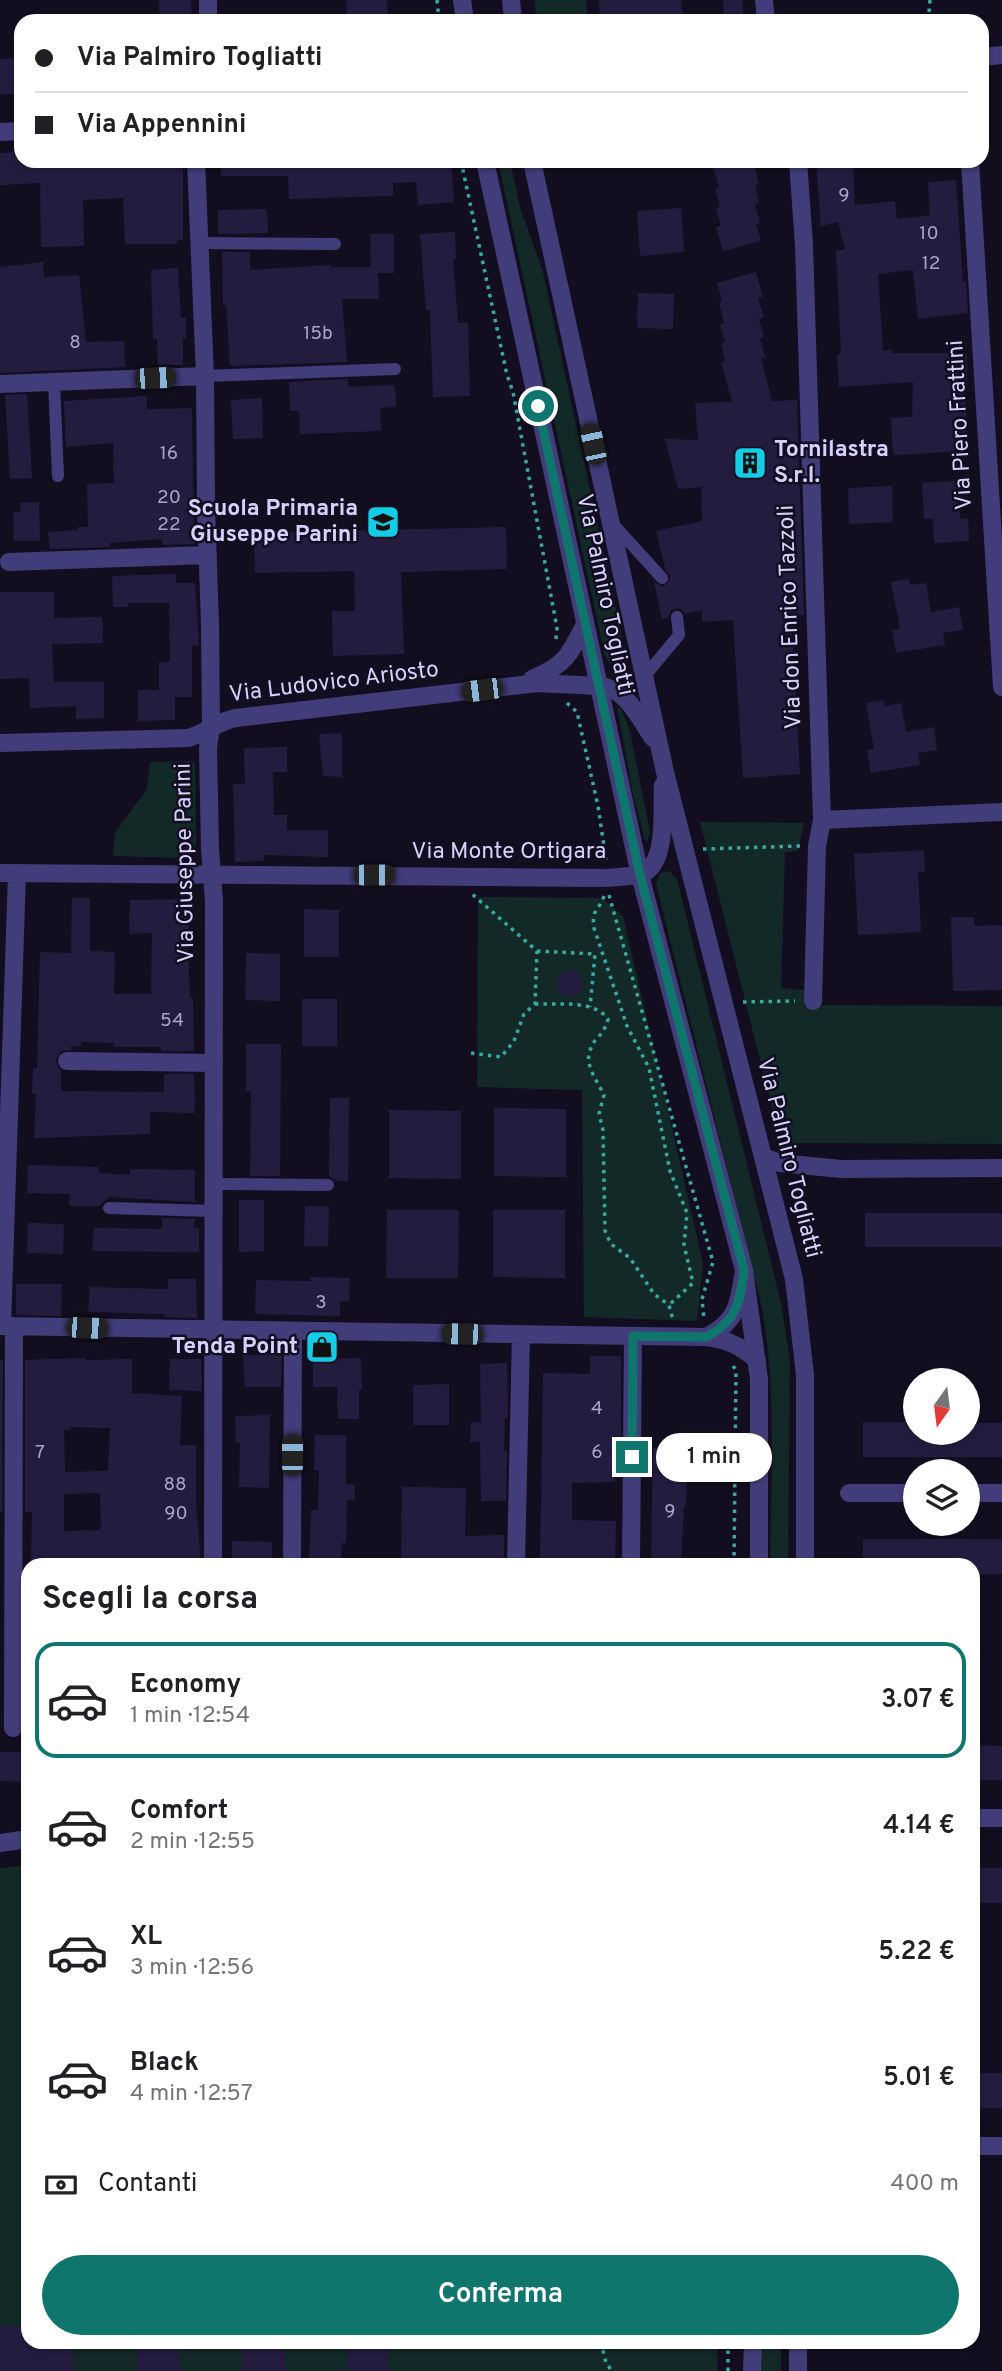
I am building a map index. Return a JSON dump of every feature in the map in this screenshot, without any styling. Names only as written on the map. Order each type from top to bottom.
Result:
[{"type":"street","name":"Via Giuseppe Parini","points":[[196,168],[205,376],[211,727],[208,748],[213,875],[214,1558]]},
{"type":"street","name":"Via Palmiro Togliatti","points":[[487,168],[640,875],[744,1270],[757,1360],[758,1558]]},
{"type":"street","name":"Via Palmiro Togliatti","points":[[534,168],[683,849],[794,1279],[803,1345],[806,1402],[805,1558]]},
{"type":"street","name":"Via don Enrico Tazzoli","points":[[798,168],[804,245],[822,820],[817,846],[813,1001]]},
{"type":"street","name":"Via Piero Frattini","points":[[971,168],[1002,687]]},
{"type":"street","points":[[0,384],[205,376]]},
{"type":"street","points":[[9,562],[208,555]]},
{"type":"street","name":"Via Ludovico Ariosto","points":[[509,687],[557,668],[572,651],[585,624]]},
{"type":"street","name":"Via Ludovico Ariosto","points":[[0,743],[188,738],[236,718],[549,683],[599,686]]},
{"type":"street","points":[[599,686],[607,687],[625,697],[659,746]]},
{"type":"street","name":"Via Palmiro Togliatti","points":[[640,875],[654,865],[660,848],[665,772]]},
{"type":"street","points":[[822,820],[1002,812]]},
{"type":"street","points":[[8,873],[6,1326],[20,1733]]},
{"type":"street","name":"Via Monte Ortigara","points":[[8,873],[607,878],[640,875]]},
{"type":"street","points":[[67,1061],[214,1063]]},
{"type":"street","points":[[763,1157],[779,1163],[832,1169],[1002,1168]]},
{"type":"street","points":[[706,1337],[732,1318],[739,1302],[744,1270]]},
{"type":"street","points":[[6,1326],[706,1337],[720,1338],[735,1344],[757,1360]]},
{"type":"street","points":[[292,1558],[293,1332]]},
{"type":"street","points":[[516,1558],[521,1334]]},
{"type":"street","points":[[631,1558],[633,1336]]},
{"type":"street","points":[[849,1493],[903,1493]]},
{"type":"street","points":[[980,1493],[1002,1493]]},
{"type":"street","points":[[980,1818],[1002,1818]]},
{"type":"street","points":[[0,1843],[21,1840]]},
{"type":"street","points":[[980,2146],[1002,2146]]},
{"type":"street","points":[[752,2371],[753,2349]]},
{"type":"street","points":[[798,2349],[798,2371]]},
{"type":"lane","points":[[200,243],[335,244]]},
{"type":"lane","points":[[205,376],[395,369]]},
{"type":"lane","points":[[54,381],[58,476]]},
{"type":"lane","points":[[610,521],[662,578]]},
{"type":"lane","points":[[644,677],[679,635],[677,617]]},
{"type":"lane","points":[[214,1184],[328,1185]]},
{"type":"lane","points":[[108,1208],[214,1212]]},
{"type":"path","points":[[929,12],[930,0]]},
{"type":"path","points":[[463,168],[507,375],[513,392],[557,628],[556,641]]},
{"type":"path","points":[[562,699],[577,712],[598,806],[606,865]]},
{"type":"path","points":[[683,849],[817,846]]},
{"type":"path","points":[[470,893],[537,951],[595,954],[590,1007]]},
{"type":"path","points":[[669,1306],[693,1283],[684,1245],[687,1213],[670,1171],[649,1068],[627,1026],[594,928],[592,918],[595,909],[606,893],[713,1262],[702,1299],[706,1337]]},
{"type":"path","points":[[535,1004],[537,951]]},
{"type":"path","points":[[723,1002],[813,1001]]},
{"type":"path","points":[[471,1053],[501,1057],[514,1041],[524,1014],[535,1004],[590,1007],[602,1011],[608,1019],[604,1033],[591,1046],[588,1064],[604,1095],[599,1114],[603,1130],[605,1231],[611,1244],[630,1258],[654,1294],[669,1306],[673,1325]]},
{"type":"path","points":[[730,1362],[736,1370],[734,1558]]},
{"type":"path","points":[[603,2349],[606,2363],[612,2371]]},
{"type":"path","points":[[728,2349],[728,2371]]},
{"type":"green space","points":[[535,0],[586,0],[587,14],[536,14]]},
{"type":"green space","points":[[500,168],[512,168],[520,207],[543,272],[625,652],[620,665],[610,664],[605,656]]},
{"type":"green space","points":[[617,706],[622,710],[630,732],[650,832],[647,842],[633,794]]},
{"type":"green space","points":[[191,761],[195,764],[196,846],[193,854],[184,858],[113,856],[115,833],[147,789],[150,762]]},
{"type":"green space","points":[[700,822],[804,823],[798,851],[785,852],[781,988],[804,990],[804,1007],[1002,1006],[1002,1144],[781,1143]]},
{"type":"green space","points":[[669,871],[677,879],[781,1303],[790,1361],[788,1558],[770,1558],[770,1372],[762,1308],[656,884],[660,873]]},
{"type":"green space","points":[[478,897],[599,898],[623,916],[703,1263],[697,1321],[584,1317],[582,1090],[477,1087]]},
{"type":"green space","points":[[21,1866],[21,2349],[717,2349],[718,2371],[0,2371],[0,1868]]},
{"type":"green space","points":[[759,2349],[781,2349],[781,2371],[759,2371]]},
{"type":"building","points":[[159,0],[191,0],[192,14],[160,14]]},
{"type":"building","points":[[346,0],[387,0],[388,14],[347,14]]},
{"type":"building","points":[[599,0],[681,0],[682,14],[600,14]]},
{"type":"building","points":[[723,0],[742,0],[743,14],[724,14]]},
{"type":"building","points":[[14,58],[14,94],[0,94],[0,59]]},
{"type":"building","points":[[14,152],[14,168],[183,168],[183,240],[177,240],[177,244],[125,244],[123,198],[83,200],[84,246],[41,247],[40,183],[0,185],[0,153]]},
{"type":"building","points":[[220,168],[452,168],[454,202],[418,205],[416,182],[393,183],[393,196],[289,199],[288,176],[221,176]]},
{"type":"building","points":[[714,168],[755,168],[759,184],[755,185],[759,203],[755,204],[760,223],[756,224],[761,241],[723,251],[716,227],[721,226],[715,189],[719,188]]},
{"type":"building","points":[[817,168],[853,168],[855,205],[895,201],[897,219],[930,215],[928,182],[956,180],[963,282],[966,281],[968,313],[918,319],[913,270],[878,274],[883,351],[967,353],[965,391],[968,451],[893,455],[891,418],[912,417],[913,382],[839,387],[837,354],[841,354],[836,251],[845,249],[838,222],[821,226]]},
{"type":"building","points":[[681,208],[684,252],[640,256],[637,211]]},
{"type":"building","points":[[267,209],[268,233],[218,234],[218,210]]},
{"type":"building","points":[[455,232],[456,259],[453,259],[458,323],[468,323],[470,396],[433,397],[430,310],[426,310],[420,234]]},
{"type":"building","points":[[370,234],[394,234],[394,273],[378,273],[379,299],[342,299],[347,362],[230,366],[226,305],[223,305],[222,252],[250,252],[250,270],[330,265],[371,267]]},
{"type":"building","points":[[43,262],[44,277],[79,275],[86,342],[124,341],[125,367],[0,373],[0,267]]},
{"type":"building","points":[[178,268],[181,318],[186,318],[183,365],[158,365],[157,339],[153,339],[151,270]]},
{"type":"building","points":[[756,272],[763,297],[758,298],[764,318],[759,319],[764,337],[760,338],[765,358],[761,358],[772,401],[797,400],[804,615],[791,616],[800,774],[743,778],[733,620],[702,622],[702,610],[685,614],[677,608],[671,610],[668,618],[662,619],[654,582],[663,587],[670,580],[656,531],[702,521],[701,487],[678,489],[665,439],[698,440],[695,403],[732,402],[721,362],[725,361],[721,343],[725,342],[720,324],[724,323],[719,302],[722,301],[717,283]]},
{"type":"building","points":[[638,293],[674,294],[673,329],[637,328]]},
{"type":"building","points":[[348,379],[348,387],[395,385],[396,407],[380,408],[381,431],[300,434],[299,411],[290,411],[289,382]]},
{"type":"building","points":[[27,394],[32,478],[10,479],[5,395]]},
{"type":"building","points":[[147,396],[147,409],[192,408],[194,544],[163,545],[162,539],[110,543],[110,547],[50,549],[48,532],[88,527],[87,484],[114,483],[113,443],[66,447],[64,401]]},
{"type":"building","points":[[262,398],[263,438],[233,439],[231,400]]},
{"type":"building","points":[[958,481],[960,519],[968,518],[969,541],[934,543],[933,519],[924,519],[922,483]]},
{"type":"building","points":[[892,486],[893,522],[849,524],[848,488]]},
{"type":"building","points":[[39,502],[40,541],[14,541],[13,512],[21,512],[20,503]]},
{"type":"building","points":[[506,527],[507,569],[401,572],[404,654],[333,656],[332,611],[355,611],[354,571],[255,573],[254,533]]},
{"type":"building","points":[[176,574],[176,583],[195,583],[199,645],[192,646],[192,697],[175,697],[175,720],[138,721],[138,690],[159,690],[159,662],[170,662],[169,603],[128,603],[129,607],[113,607],[112,576]]},
{"type":"building","points":[[909,579],[910,585],[926,583],[931,612],[959,607],[963,630],[943,633],[945,645],[896,653],[892,630],[900,629],[891,582]]},
{"type":"building","points":[[0,592],[54,592],[54,618],[102,617],[103,643],[52,644],[54,682],[104,682],[104,718],[76,719],[76,706],[30,708],[29,678],[0,679]]},
{"type":"building","points":[[884,700],[885,706],[901,703],[906,732],[934,727],[937,750],[918,753],[920,765],[871,773],[867,750],[874,749],[866,703]]},
{"type":"building","points":[[342,733],[342,777],[323,776],[319,734]]},
{"type":"building","points":[[287,747],[287,772],[273,772],[274,815],[287,815],[287,830],[328,830],[328,857],[264,855],[264,861],[235,862],[233,784],[245,784],[244,748]]},
{"type":"building","points":[[924,850],[925,872],[918,872],[921,932],[858,935],[854,854]]},
{"type":"building","points":[[72,898],[90,898],[90,951],[115,952],[114,994],[151,994],[152,933],[129,934],[130,900],[190,899],[188,950],[190,998],[193,998],[194,1051],[161,1051],[161,1047],[113,1047],[114,1043],[82,1042],[81,1046],[71,1046],[71,1050],[61,1051],[56,1060],[61,1071],[61,1091],[164,1092],[164,1074],[194,1074],[195,1113],[150,1112],[150,1134],[34,1138],[36,1094],[32,1094],[33,1068],[37,1068],[40,952],[71,953]]},
{"type":"building","points":[[304,909],[339,910],[339,957],[304,957]]},
{"type":"building","points":[[951,917],[974,917],[974,926],[1002,925],[1002,990],[953,991]]},
{"type":"building","points":[[246,953],[280,954],[280,1001],[245,1000]]},
{"type":"building","points":[[570,970],[579,974],[583,983],[579,992],[570,996],[561,992],[557,983],[561,974]]},
{"type":"building","points":[[302,999],[337,999],[337,1046],[302,1046]]},
{"type":"building","points":[[246,1044],[281,1044],[280,1176],[250,1176],[251,1091],[246,1091]]},
{"type":"building","points":[[330,1098],[349,1098],[348,1181],[336,1181],[329,1176]]},
{"type":"building","points":[[494,1108],[566,1109],[566,1177],[494,1176]]},
{"type":"building","points":[[389,1110],[461,1111],[461,1179],[389,1178]]},
{"type":"building","points":[[28,1165],[99,1167],[99,1173],[130,1175],[130,1169],[195,1170],[195,1202],[109,1197],[99,1206],[69,1206],[70,1194],[27,1193]]},
{"type":"building","points":[[239,1200],[264,1200],[264,1251],[239,1252]]},
{"type":"building","points":[[305,1206],[329,1206],[328,1246],[304,1246]]},
{"type":"building","points":[[387,1210],[459,1210],[458,1278],[386,1278]]},
{"type":"building","points":[[493,1210],[565,1210],[565,1278],[493,1277]]},
{"type":"building","points":[[865,1213],[1002,1213],[1002,1247],[865,1247]]},
{"type":"building","points":[[162,1218],[195,1219],[194,1228],[199,1228],[199,1252],[92,1251],[94,1228],[162,1229]]},
{"type":"building","points":[[28,1223],[64,1224],[63,1254],[27,1253]]},
{"type":"building","points":[[311,1277],[350,1278],[349,1301],[340,1301],[340,1316],[255,1314],[256,1280],[310,1281]]},
{"type":"building","points":[[168,1279],[196,1279],[197,1318],[164,1317],[164,1314],[88,1312],[90,1287],[164,1289],[168,1288]]},
{"type":"building","points":[[16,1284],[62,1284],[61,1316],[16,1315]]},
{"type":"building","points":[[243,1355],[282,1355],[281,1387],[245,1387]]},
{"type":"building","points":[[590,1356],[621,1356],[621,1436],[613,1436],[615,1482],[572,1483],[572,1520],[616,1521],[615,1558],[540,1558],[543,1373],[590,1374]]},
{"type":"building","points":[[361,1358],[359,1419],[338,1419],[337,1387],[313,1387],[313,1359]]},
{"type":"building","points":[[132,1359],[132,1393],[182,1396],[180,1445],[196,1445],[196,1502],[201,1558],[31,1558],[32,1512],[25,1512],[25,1360]],"holes":[[[71,1427],[110,1428],[108,1471],[65,1472],[64,1430],[71,1430]],[[100,1493],[101,1530],[64,1531],[64,1494]]]},
{"type":"building","points":[[170,1359],[201,1359],[202,1391],[169,1390]]},
{"type":"building","points":[[0,1360],[3,1360],[2,1512],[0,1512]]},
{"type":"building","points":[[507,1363],[508,1418],[505,1418],[504,1451],[507,1451],[506,1501],[481,1501],[480,1442],[470,1442],[471,1422],[481,1422],[480,1364]]},
{"type":"building","points":[[449,1384],[449,1425],[413,1425],[413,1385]]},
{"type":"building","points":[[270,1415],[269,1488],[239,1487],[240,1443],[236,1443],[235,1416]]},
{"type":"building","points":[[863,1422],[903,1422],[903,1446],[980,1446],[980,1423],[1002,1423],[1002,1457],[863,1457]]},
{"type":"building","points":[[315,1435],[346,1435],[346,1484],[355,1485],[355,1500],[347,1500],[346,1543],[342,1543],[341,1558],[309,1558],[311,1510],[318,1510],[319,1470],[314,1470]]},
{"type":"building","points":[[653,1448],[688,1449],[681,1558],[651,1558]]},
{"type":"building","points":[[402,1487],[466,1488],[465,1536],[504,1535],[504,1558],[401,1558]]},
{"type":"building","points":[[863,1539],[1002,1539],[1002,1574],[980,1574],[980,1558],[863,1558]]},
{"type":"building","points":[[232,1541],[272,1542],[272,1558],[232,1558]]},
{"type":"building","points":[[980,1745],[1002,1746],[1002,1780],[980,1780]]},
{"type":"building","points":[[0,1752],[21,1752],[21,1782],[0,1781]]},
{"type":"building","points":[[980,1868],[1002,1868],[1002,1903],[980,1903]]},
{"type":"building","points":[[980,2073],[1002,2073],[1002,2108],[980,2108]]},
{"type":"building","points":[[0,2326],[21,2326],[21,2349],[73,2349],[74,2371],[0,2371]]},
{"type":"building","points":[[136,2349],[178,2349],[179,2371],[137,2371]]},
{"type":"building","points":[[242,2349],[284,2349],[285,2371],[242,2371]]},
{"type":"building","points":[[347,2349],[388,2349],[389,2371],[348,2371]]},
{"type":"place","name":"Tornilastra S.r.l.","points":[[750,463]]},
{"type":"place","name":"Scuola Primaria Giuseppe Parini","points":[[383,522]]},
{"type":"place","name":"Tenda Point","points":[[322,1347]]},
{"type":"route","points":[[538,406],[640,875],[744,1270],[739,1302],[732,1318],[716,1332],[706,1337],[633,1336],[632,1457]]}]
